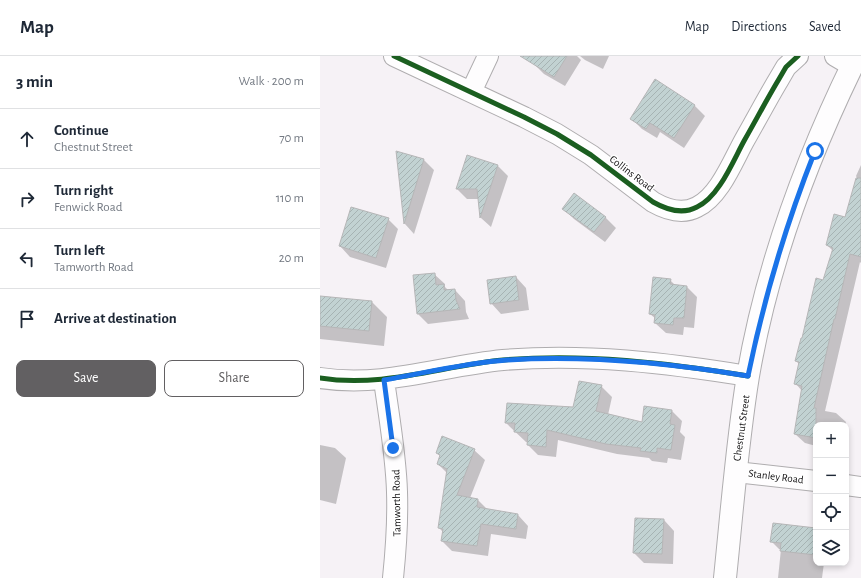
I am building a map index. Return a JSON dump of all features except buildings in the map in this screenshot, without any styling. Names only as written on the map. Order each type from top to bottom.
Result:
[{"type":"main road","name":"Chestnut Street","points":[[725,578],[739,435],[748,376],[759,323],[784,233],[848,59]]},
{"type":"street","name":"Collins Road","points":[[394,56],[557,134],[591,155],[653,202],[675,212],[696,208],[706,202],[719,186],[786,67],[798,56]]},
{"type":"street","points":[[471,92],[488,56]]},
{"type":"street","points":[[320,378],[347,381],[384,380],[464,364],[548,358],[669,364],[748,376]]},
{"type":"street","name":"Tamworth Road","points":[[384,380],[397,491],[397,529],[393,578]]},
{"type":"street","name":"Stanley Road","points":[[736,472],[813,481]]},
{"type":"street","points":[[849,485],[861,487]]},
{"type":"cycle path","points":[[394,56],[557,134],[591,155],[653,202],[669,209],[680,211],[686,211],[697,207],[705,202],[719,187],[786,67],[798,56]]},
{"type":"cycle path","points":[[320,378],[343,380],[389,378],[480,363],[534,358],[626,360],[748,376]]},
{"type":"route","points":[[393,448],[384,380],[464,364],[548,358],[669,364],[748,376],[759,323],[784,233],[815,151]]}]
